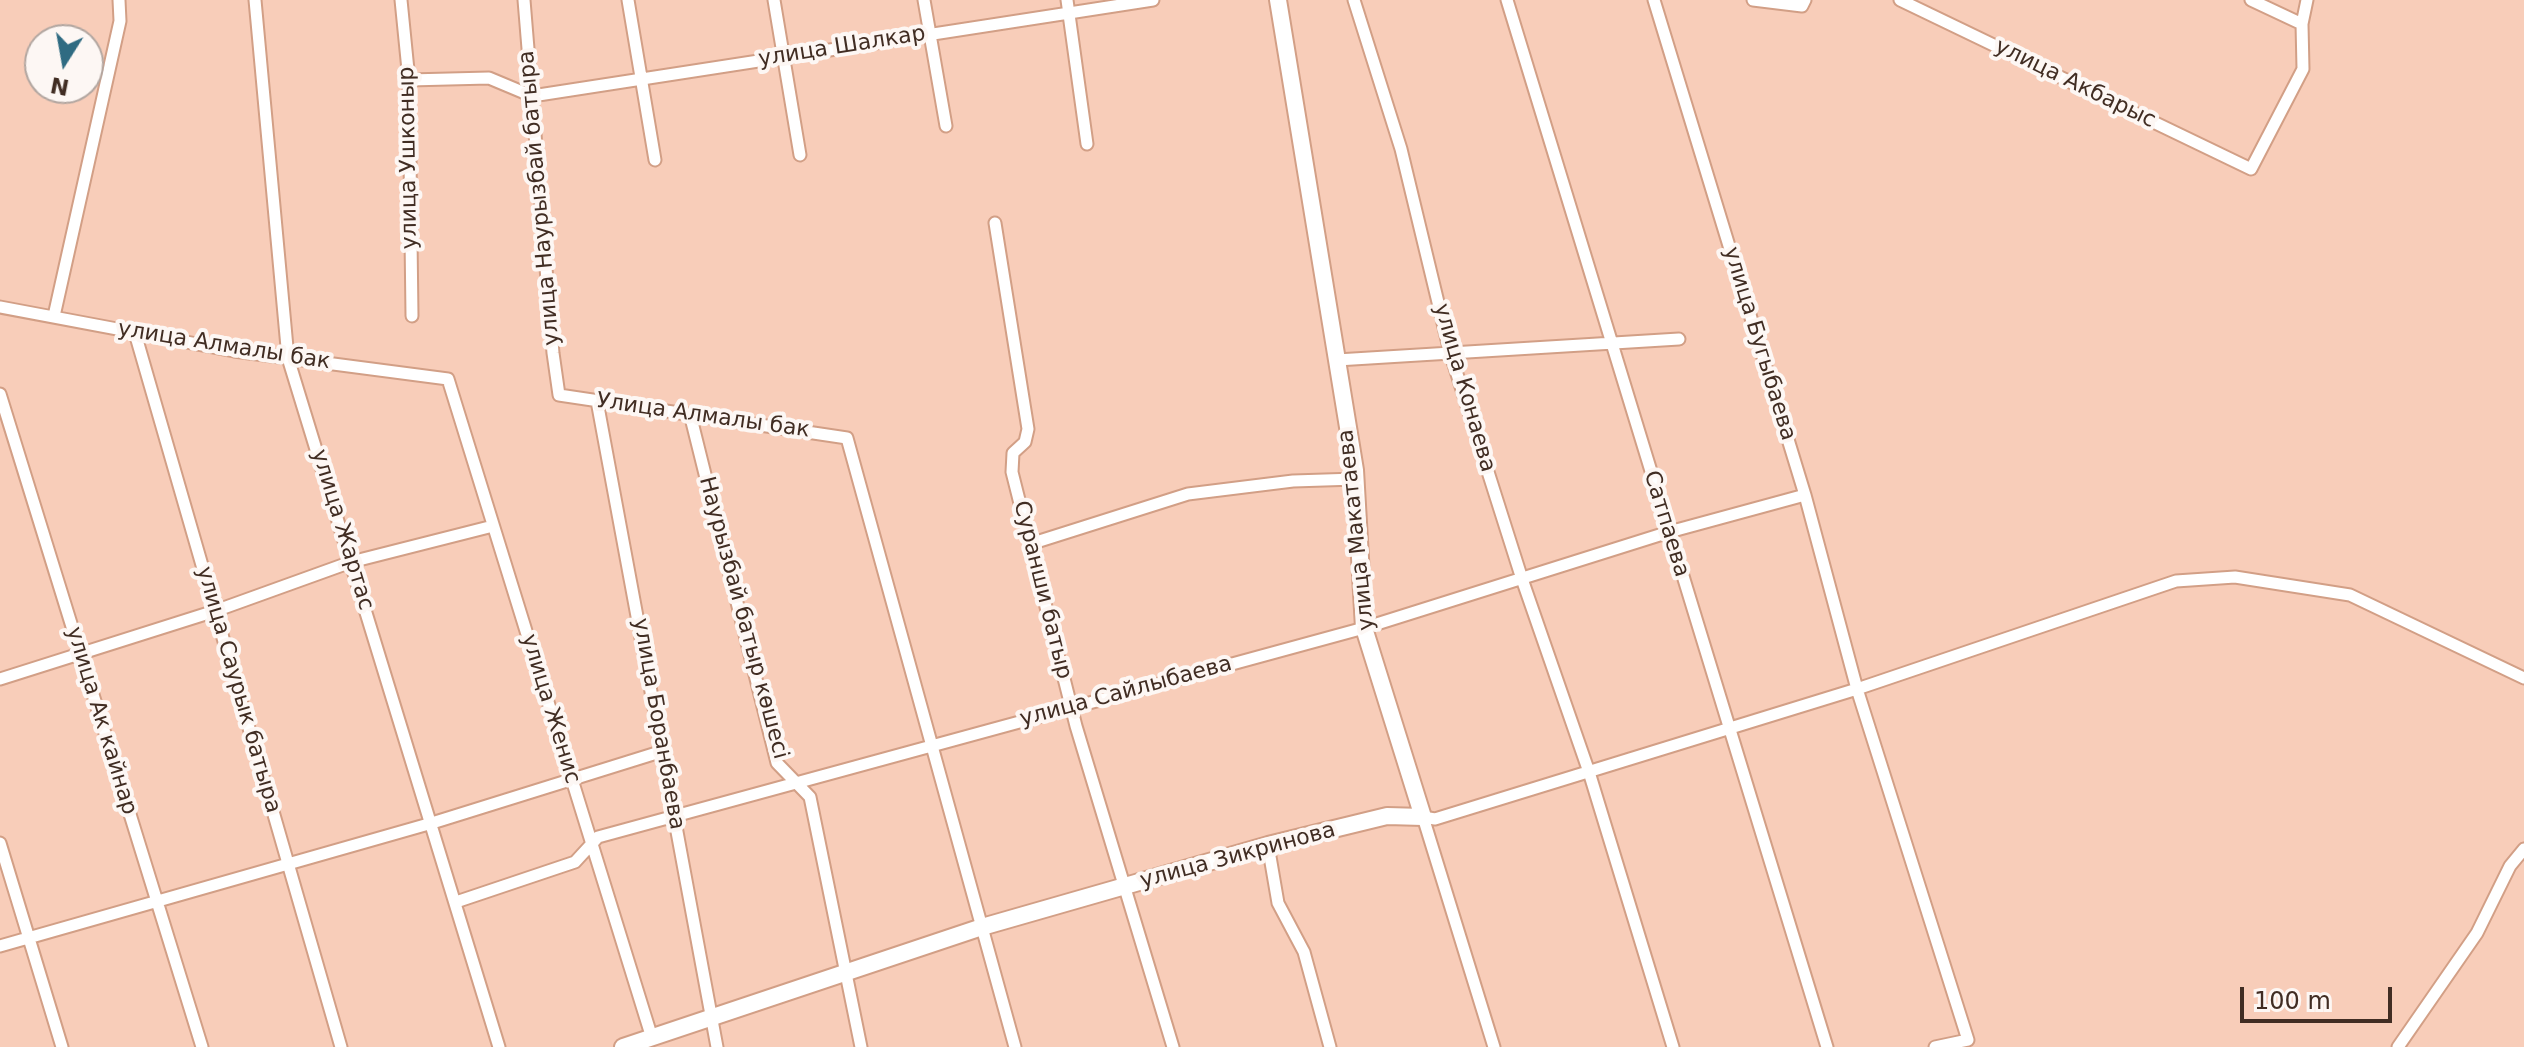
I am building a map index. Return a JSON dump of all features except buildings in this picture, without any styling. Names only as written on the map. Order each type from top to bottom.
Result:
[{"type":"street","points":[[54,316],[120,21],[119,0]]},
{"type":"street","name":"улица Жартас","points":[[255,0],[288,358],[499,1047]]},
{"type":"street","name":"улица Ушконыр","points":[[401,0],[409,80],[412,316]]},
{"type":"street","name":"улица Наурызбай батыра","points":[[524,0],[559,395]]},
{"type":"street","points":[[628,0],[655,160]]},
{"type":"street","points":[[774,0],[800,155]]},
{"type":"street","points":[[924,0],[946,126]]},
{"type":"street","points":[[1067,0],[1087,144]]},
{"type":"street","name":"улица Шалкар","points":[[532,96],[1153,0]]},
{"type":"street","name":"улица Макатаева","points":[[1278,0],[1356,479],[1364,628],[1494,1047]]},
{"type":"street","name":"улица Конаева","points":[[1354,0],[1401,149],[1450,352],[1522,579],[1589,772],[1673,1047]]},
{"type":"street","name":"Сатпаева","points":[[1507,0],[1827,1047]]},
{"type":"street","name":"улица Бугыбаева","points":[[1654,0],[1805,495],[1857,689],[1968,1040],[1935,1047]]},
{"type":"street","points":[[1753,0],[1802,6],[1805,0]]},
{"type":"street","name":"улица Акбарыс","points":[[1900,0],[2251,169],[2303,69],[2302,24]]},
{"type":"street","points":[[2251,0],[2302,24],[2307,0]]},
{"type":"street","points":[[409,80],[489,78],[532,96]]},
{"type":"street","name":"Суранши батыр","points":[[995,223],[1027,416],[1028,436],[1013,453],[1011,463],[1071,706],[1173,1047]]},
{"type":"street","name":"улица Алмалы бак","points":[[0,307],[288,358],[448,379]]},
{"type":"street","name":"улица Саурык батыра","points":[[135,333],[341,1047]]},
{"type":"street","points":[[1337,360],[1679,339]]},
{"type":"street","name":"улица Женис","points":[[448,379],[652,1038]]},
{"type":"street","name":"улица Ак кайнар","points":[[0,394],[202,1047]]},
{"type":"street","name":"Улица Алмалы бак","points":[[559,395],[847,438],[932,747]]},
{"type":"street","name":"улица Боранбаева","points":[[597,401],[717,1047]]},
{"type":"street","name":"Наурызбай батыр көшесі","points":[[690,414],[777,763],[810,797],[843,973],[861,1047]]},
{"type":"street","points":[[1030,544],[1188,494],[1293,481],[1356,479]]},
{"type":"street","name":"улица Сайлыбаева","points":[[456,902],[575,862],[598,837],[1364,628],[1669,532],[1805,495]]},
{"type":"street","points":[[0,679],[215,611],[351,562],[493,526]]},
{"type":"street","name":"улица Зикринова","points":[[623,1047],[982,927],[1268,845],[1387,816],[1435,819],[1857,689],[2176,581],[2235,577],[2350,595],[2524,678]]},
{"type":"street","points":[[932,747],[1015,1047]]},
{"type":"street","points":[[0,946],[432,823],[663,751]]},
{"type":"street","points":[[0,843],[62,1047]]},
{"type":"street","points":[[1268,845],[1278,903],[1304,952],[1330,1047]]},
{"type":"street","points":[[2398,1047],[2477,933],[2510,866],[2524,849]]}]
